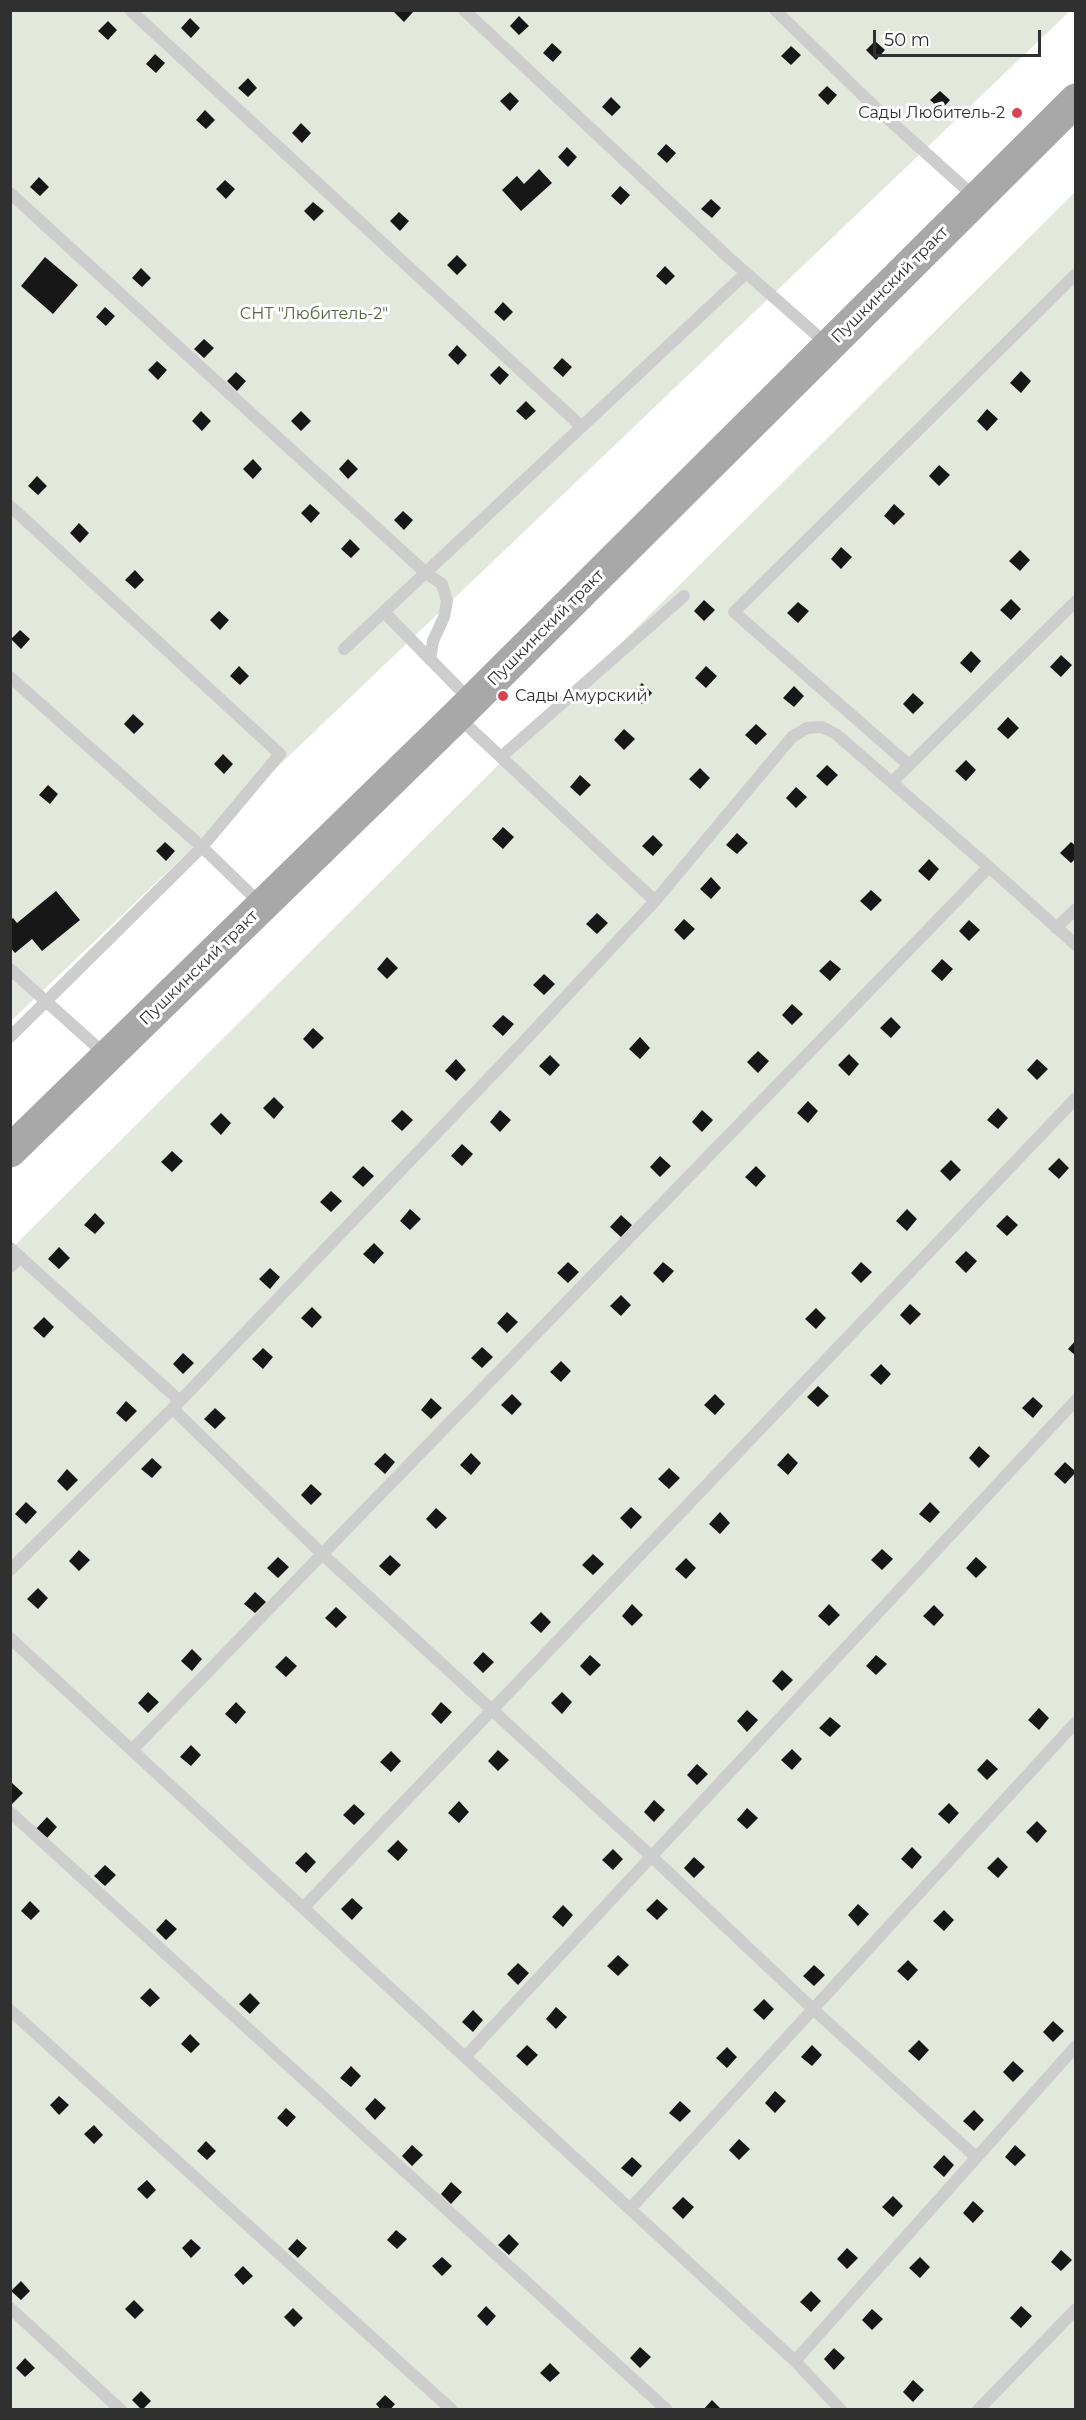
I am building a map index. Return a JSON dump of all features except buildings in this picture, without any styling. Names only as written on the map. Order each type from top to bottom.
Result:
[{"type":"main road","name":"Пушкинский тракт","points":[[10,1151],[464,709],[1076,100]]},
{"type":"lane","points":[[130,10],[582,427]]},
{"type":"lane","points":[[464,10],[746,273],[828,346]]},
{"type":"lane","points":[[775,10],[878,110],[976,199]]},
{"type":"lane","points":[[10,193],[426,573],[442,584],[447,601],[444,617],[433,641],[430,660]]},
{"type":"lane","points":[[344,650],[746,273]]},
{"type":"lane","points":[[909,765],[734,612],[1076,274]]},
{"type":"lane","points":[[10,506],[280,754],[202,847],[10,1037]]},
{"type":"lane","points":[[501,757],[684,596]]},
{"type":"lane","points":[[892,782],[1076,601]]},
{"type":"lane","points":[[384,612],[430,660],[501,757],[655,901]]},
{"type":"lane","points":[[10,678],[202,847],[263,906]]},
{"type":"lane","points":[[10,1570],[177,1405],[655,901],[792,737],[807,728],[822,727],[836,734],[1076,945]]},
{"type":"lane","points":[[132,1750],[989,867]]},
{"type":"lane","points":[[1056,928],[1076,909]]},
{"type":"lane","points":[[10,969],[108,1057]]},
{"type":"lane","points":[[303,1908],[1076,1098]]},
{"type":"lane","points":[[10,1248],[177,1405],[322,1554],[976,2157]]},
{"type":"lane","points":[[10,1268],[21,1257]]},
{"type":"lane","points":[[465,2057],[1076,1400]]},
{"type":"lane","points":[[10,1638],[795,2361],[841,2409]]},
{"type":"lane","points":[[630,2209],[1076,1722]]},
{"type":"lane","points":[[10,1812],[667,2409]]},
{"type":"lane","points":[[10,2010],[452,2409]]},
{"type":"lane","points":[[795,2361],[1076,2046]]},
{"type":"lane","points":[[10,2308],[121,2409]]},
{"type":"lane","points":[[978,2409],[1076,2309]]},
{"type":"green space","name":"СНТ \"Любитель-2\"","points":[[11,11],[1070,11],[11,1021]]},
{"type":"green space","points":[[1075,192],[1075,2409],[11,2409],[10,1250]]},
{"type":"place","name":"Сады Любитель-2","points":[[1017,113]]},
{"type":"place","name":"Сады Амурский","points":[[503,696]]}]
